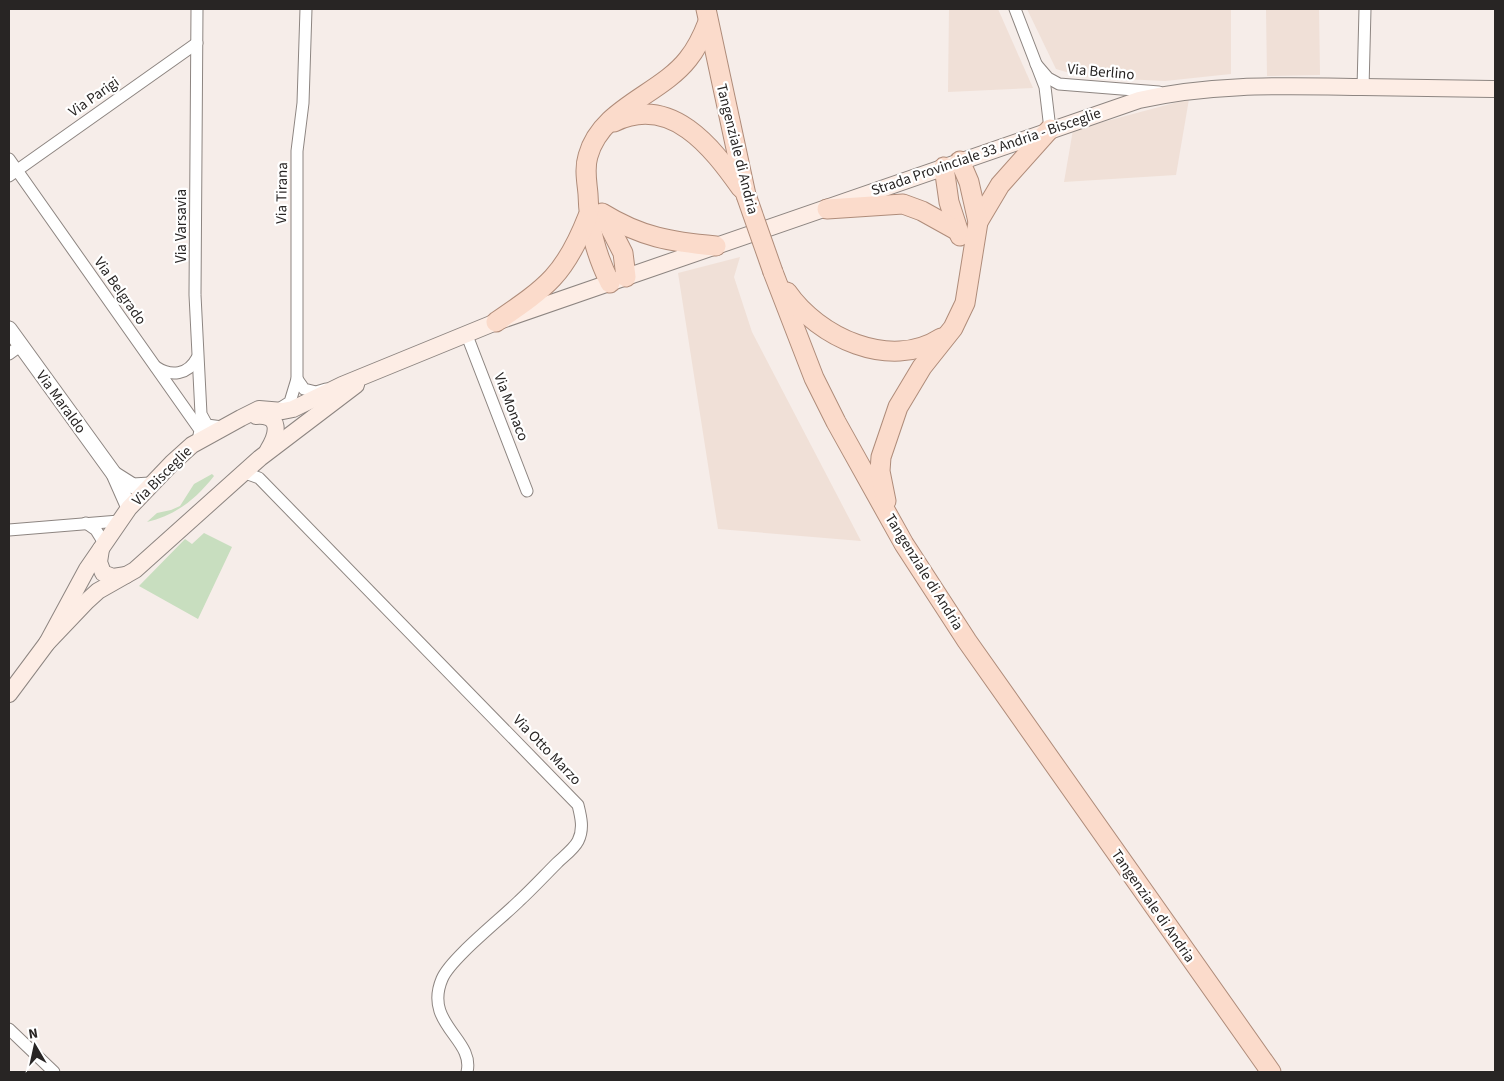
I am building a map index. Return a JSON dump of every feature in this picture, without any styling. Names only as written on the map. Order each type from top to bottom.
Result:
[{"type":"main road","points":[[618,280],[626,263],[623,252],[595,214],[588,193],[587,158],[593,143],[605,127],[688,60],[697,47],[707,16]]},
{"type":"main road","name":"Tangenziale di Andria","points":[[707,16],[746,195],[773,272],[819,387],[904,544],[967,641],[1271,1072]]},
{"type":"main road","name":"Strada Provinciale 33 Andria - Bisceglie","points":[[496,322],[827,209],[1050,129],[1109,109],[1171,93],[1220,87],[1286,85],[1364,88],[1495,88]]},
{"type":"main road","points":[[605,127],[639,115],[650,114],[675,121],[705,142],[746,195]]},
{"type":"main road","points":[[904,544],[886,501],[880,472],[881,457],[887,434],[902,398],[922,367],[960,316],[965,302],[978,222],[1000,185],[1050,129]]},
{"type":"main road","points":[[952,164],[969,182],[978,222]]},
{"type":"main road","points":[[952,164],[949,202],[970,271]]},
{"type":"main road","points":[[827,209],[903,204],[922,211],[958,231]]},
{"type":"main road","points":[[595,214],[644,235],[678,242],[716,246]]},
{"type":"main road","points":[[496,322],[536,295],[560,272],[595,214]]},
{"type":"main road","points":[[773,272],[795,304],[813,320],[825,330],[855,343],[882,350],[905,351],[930,345],[948,333]]},
{"type":"main road","name":"Via Bisceglie","points":[[47,643],[74,591],[124,514],[150,485],[198,441],[259,409],[275,411],[293,409],[342,384],[367,376],[496,322]]},
{"type":"main road","name":"Via Bisceglie","points":[[9,694],[47,643],[98,591],[128,575],[263,455],[367,376]]},
{"type":"main road","points":[[241,418],[260,416],[274,422],[276,431],[263,455]]},
{"type":"main road","points":[[102,546],[98,562],[103,574],[113,577],[128,575]]},
{"type":"street","name":"Via Varsavia","points":[[197,9],[195,295],[198,358],[203,421],[212,428],[222,427]]},
{"type":"street","name":"Via Tirana","points":[[275,411],[290,402],[296,379],[297,151],[303,103],[306,9]]},
{"type":"street","name":"Via Berlino","points":[[1014,9],[1036,64],[1047,99],[1050,129]]},
{"type":"street","points":[[1364,88],[1365,9]]},
{"type":"street","name":"Via Parigi","points":[[13,173],[197,43]]},
{"type":"street","name":"Via Berlino","points":[[1036,64],[1048,78],[1059,84],[1171,93]]},
{"type":"street","name":"Via Belgrado","points":[[9,159],[13,173],[200,430],[198,441]]},
{"type":"street","name":"Via Maraldo","points":[[9,329],[15,350],[114,474],[133,486],[150,485]]},
{"type":"street","name":"Via Monaco","points":[[466,333],[527,491]]},
{"type":"street","points":[[154,366],[168,373],[179,373],[191,367],[198,358]]},
{"type":"street","points":[[296,379],[304,389],[316,392],[342,384]]},
{"type":"street","points":[[240,475],[253,475],[259,478],[263,455]]},
{"type":"street","name":"Via Maraldo","points":[[114,474],[124,514]]},
{"type":"street","name":"Via Otto Marzo","points":[[259,478],[578,804],[583,823],[578,842],[521,900],[469,947],[442,977],[436,998],[438,1008],[465,1053],[468,1067],[467,1072]]},
{"type":"street","points":[[9,530],[86,523],[124,514]]},
{"type":"street","points":[[86,523],[96,530],[102,546]]},
{"type":"street","points":[[9,1029],[54,1072]]},
{"type":"shaded area","points":[[949,9],[998,9],[1033,88],[948,92]]},
{"type":"shaded area","points":[[1027,9],[1231,9],[1231,74],[1165,81],[1083,77],[1056,69]]},
{"type":"shaded area","points":[[1266,9],[1319,9],[1320,75],[1267,76]]},
{"type":"shaded area","points":[[1189,99],[1176,175],[1064,182],[1073,130]]},
{"type":"shaded area","points":[[740,257],[734,277],[752,332],[861,541],[718,529],[678,273]]},
{"type":"green space","points":[[212,474],[214,476],[185,505],[167,515],[147,522],[157,513],[180,506],[194,484]]},
{"type":"green space","points":[[204,533],[232,547],[198,619],[139,586],[185,539],[192,544]]}]
